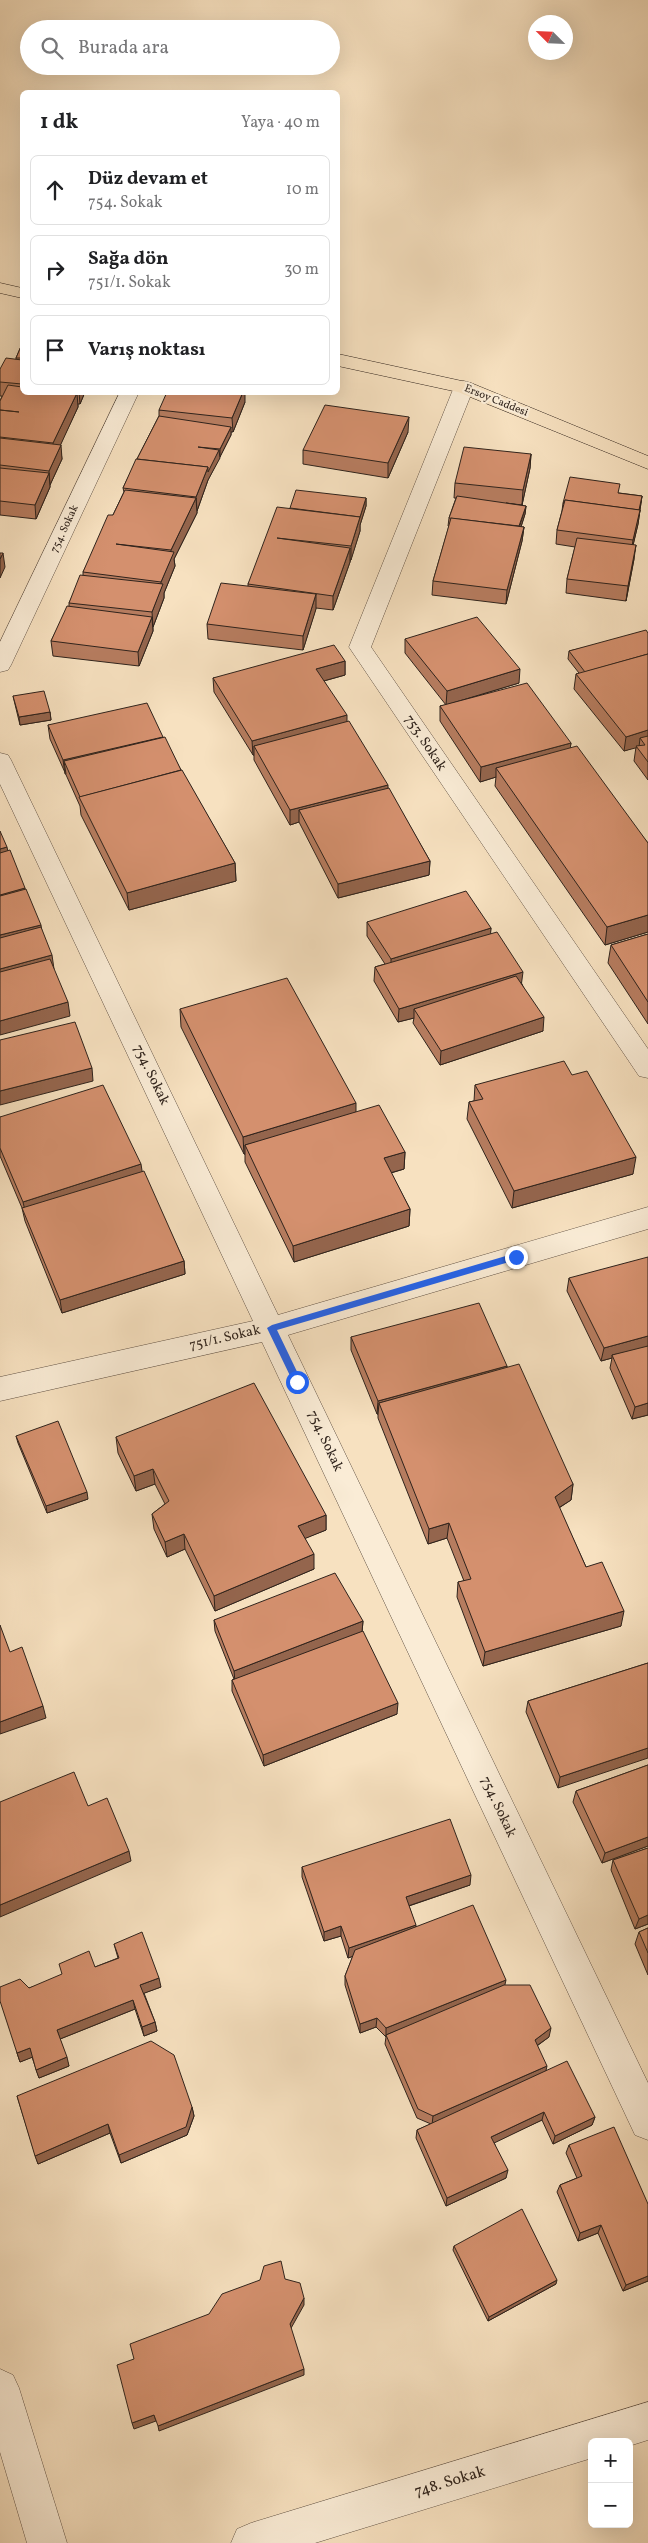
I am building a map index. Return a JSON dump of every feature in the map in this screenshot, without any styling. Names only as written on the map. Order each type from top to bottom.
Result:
[{"type":"main road","points":[[0,288],[20,293]]},
{"type":"main road","name":"Ersoy Caddesi","points":[[340,360],[464,387],[648,463]]},
{"type":"street","name":"753. Sokak","points":[[464,387],[360,647],[648,1069]]},
{"type":"street","name":"754. Sokak","points":[[0,665],[129,395]]},
{"type":"street","name":"754. Sokak","points":[[0,760],[272,1328],[648,2122]]},
{"type":"street","name":"751/1. Sokak","points":[[0,1389],[272,1328],[648,1218]]},
{"type":"street","points":[[0,2388],[47,2543]]},
{"type":"street","name":"748. Sokak","points":[[251,2543],[648,2421]]},
{"type":"building","points":[[20,349],[20,358],[16,358]]},
{"type":"building","points":[[6,358],[20,360],[20,384],[0,382],[0,369]]},
{"type":"building","points":[[8,385],[20,387],[20,395],[76,395],[53,443],[0,437],[0,401]]},
{"type":"building","points":[[166,395],[242,395],[232,418],[159,410]]},
{"type":"building","points":[[325,405],[409,417],[388,463],[303,450]]},
{"type":"building","points":[[159,416],[231,427],[220,449],[198,447],[219,450],[208,472],[208,467],[137,459]]},
{"type":"building","points":[[0,438],[61,445],[49,471],[0,465]]},
{"type":"building","points":[[464,447],[531,454],[523,490],[455,483]]},
{"type":"building","points":[[136,459],[208,467],[196,497],[123,488]]},
{"type":"building","points":[[0,468],[49,473],[35,505],[0,501]]},
{"type":"building","points":[[570,477],[620,484],[618,493],[642,496],[639,510],[565,500],[563,503]]},
{"type":"building","points":[[125,490],[196,498],[171,550],[116,544],[174,552],[161,582],[83,572],[108,515],[113,515]]},
{"type":"building","points":[[296,490],[366,498],[360,517],[290,508]]},
{"type":"building","points":[[457,496],[526,506],[519,526],[449,518]]},
{"type":"building","points":[[565,500],[640,510],[633,540],[557,530]]},
{"type":"building","points":[[277,507],[360,517],[351,546],[277,538],[350,548],[333,596],[248,584]]},
{"type":"building","points":[[451,518],[524,527],[507,590],[433,581]]},
{"type":"building","points":[[577,538],[636,545],[628,586],[567,579]]},
{"type":"building","points":[[80,575],[163,584],[152,612],[69,603]]},
{"type":"building","points":[[221,583],[316,594],[303,636],[207,624]]},
{"type":"building","points":[[67,606],[152,617],[138,652],[51,641]]},
{"type":"building","points":[[477,617],[520,669],[447,691],[405,639]]},
{"type":"building","points":[[646,630],[648,633],[648,654],[585,672],[569,651]]},
{"type":"building","points":[[334,645],[345,661],[316,669],[347,715],[252,741],[213,678]]},
{"type":"building","points":[[648,654],[648,730],[626,737],[576,674]]},
{"type":"building","points":[[527,683],[571,743],[481,767],[440,706]]},
{"type":"building","points":[[44,691],[50,712],[19,717],[13,696]]},
{"type":"building","points":[[147,703],[163,737],[63,760],[48,725]]},
{"type":"building","points":[[349,721],[388,785],[290,810],[254,746]]},
{"type":"building","points":[[648,736],[648,762],[636,746],[645,745],[640,738]]},
{"type":"building","points":[[165,737],[181,770],[80,797],[64,761]]},
{"type":"building","points":[[577,746],[648,843],[648,915],[607,927],[496,768]]},
{"type":"building","points":[[182,770],[235,863],[127,893],[79,797]]},
{"type":"building","points":[[389,788],[430,861],[338,884],[299,810]]},
{"type":"building","points":[[0,831],[7,847],[0,849]]},
{"type":"building","points":[[10,850],[25,888],[0,895],[0,853]]},
{"type":"building","points":[[26,889],[41,925],[0,935],[0,896]]},
{"type":"building","points":[[466,891],[491,928],[391,959],[367,922]]},
{"type":"building","points":[[41,927],[52,955],[0,969],[0,938]]},
{"type":"building","points":[[497,932],[523,972],[399,1009],[375,967]]},
{"type":"building","points":[[648,934],[648,1002],[611,945]]},
{"type":"building","points":[[50,959],[68,1002],[0,1021],[0,972]]},
{"type":"building","points":[[516,976],[544,1017],[441,1051],[414,1009]]},
{"type":"building","points":[[287,978],[356,1103],[243,1137],[180,1009]]},
{"type":"building","points":[[75,1022],[92,1068],[0,1091],[0,1040]]},
{"type":"building","points":[[564,1061],[572,1075],[587,1071],[636,1157],[514,1191],[469,1102],[483,1099],[475,1085]]},
{"type":"building","points":[[103,1085],[141,1164],[23,1202],[0,1148],[0,1117]]},
{"type":"building","points":[[379,1105],[405,1152],[384,1158],[410,1209],[293,1246],[245,1145]]},
{"type":"building","points":[[144,1171],[184,1261],[60,1300],[22,1208]]},
{"type":"building","points":[[648,1257],[648,1336],[604,1348],[569,1278]]},
{"type":"building","points":[[479,1303],[507,1366],[378,1401],[351,1337]]},
{"type":"building","points":[[648,1346],[648,1403],[635,1407],[612,1355]]},
{"type":"building","points":[[519,1364],[573,1484],[555,1497],[586,1567],[602,1562],[624,1611],[485,1652],[458,1582],[471,1579],[449,1523],[429,1529],[379,1403]]},
{"type":"building","points":[[254,1383],[326,1515],[298,1526],[314,1554],[214,1596],[184,1534],[165,1542],[152,1514],[169,1501],[153,1469],[134,1476],[116,1437]]},
{"type":"building","points":[[58,1421],[87,1492],[46,1506],[16,1436]]},
{"type":"building","points":[[335,1573],[363,1621],[234,1671],[214,1620]]},
{"type":"building","points":[[0,1625],[10,1652],[22,1647],[43,1706],[0,1722]]},
{"type":"building","points":[[363,1631],[398,1703],[263,1755],[232,1680]]},
{"type":"building","points":[[648,1663],[648,1748],[560,1777],[528,1701]]},
{"type":"building","points":[[648,1765],[648,1837],[605,1853],[576,1791]]},
{"type":"building","points":[[74,1772],[88,1806],[107,1798],[129,1851],[0,1905],[0,1802]]},
{"type":"building","points":[[450,1819],[471,1875],[406,1897],[416,1925],[349,1948],[341,1926],[324,1932],[302,1867]]},
{"type":"building","points":[[648,1848],[648,1915],[639,1919],[613,1860]]},
{"type":"building","points":[[473,1905],[506,1980],[386,2028],[377,2018],[360,2024],[345,1976],[355,1950]]},
{"type":"building","points":[[648,1928],[648,1953],[639,1932]]},
{"type":"building","points":[[142,1932],[159,1978],[140,1985],[155,2022],[142,2027],[133,2000],[57,2030],[67,2057],[36,2070],[30,2048],[17,2053],[0,2001],[0,1987],[20,1979],[29,1988],[62,1974],[59,1964],[89,1951],[95,1967],[119,1958],[114,1944]]},
{"type":"building","points":[[504,1985],[530,1985],[551,2028],[535,2040],[547,2066],[433,2116],[418,2109],[386,2035]]},
{"type":"building","points":[[151,2041],[174,2055],[192,2107],[186,2127],[119,2155],[108,2124],[35,2156],[17,2096]]},
{"type":"building","points":[[567,2061],[595,2117],[555,2136],[544,2112],[491,2137],[508,2170],[447,2198],[417,2130]]},
{"type":"building","points":[[614,2127],[648,2204],[648,2276],[626,2285],[601,2225],[580,2233],[560,2185],[582,2176],[569,2145]]},
{"type":"building","points":[[522,2209],[557,2280],[489,2317],[454,2246]]},
{"type":"building","points":[[281,2261],[285,2279],[300,2283],[304,2298],[290,2324],[304,2369],[158,2426],[154,2415],[132,2423],[117,2365],[134,2359],[130,2344],[209,2314],[222,2294],[260,2280],[264,2266]]},
{"type":"route","points":[[297,1382],[272,1328],[516,1257]]}]
